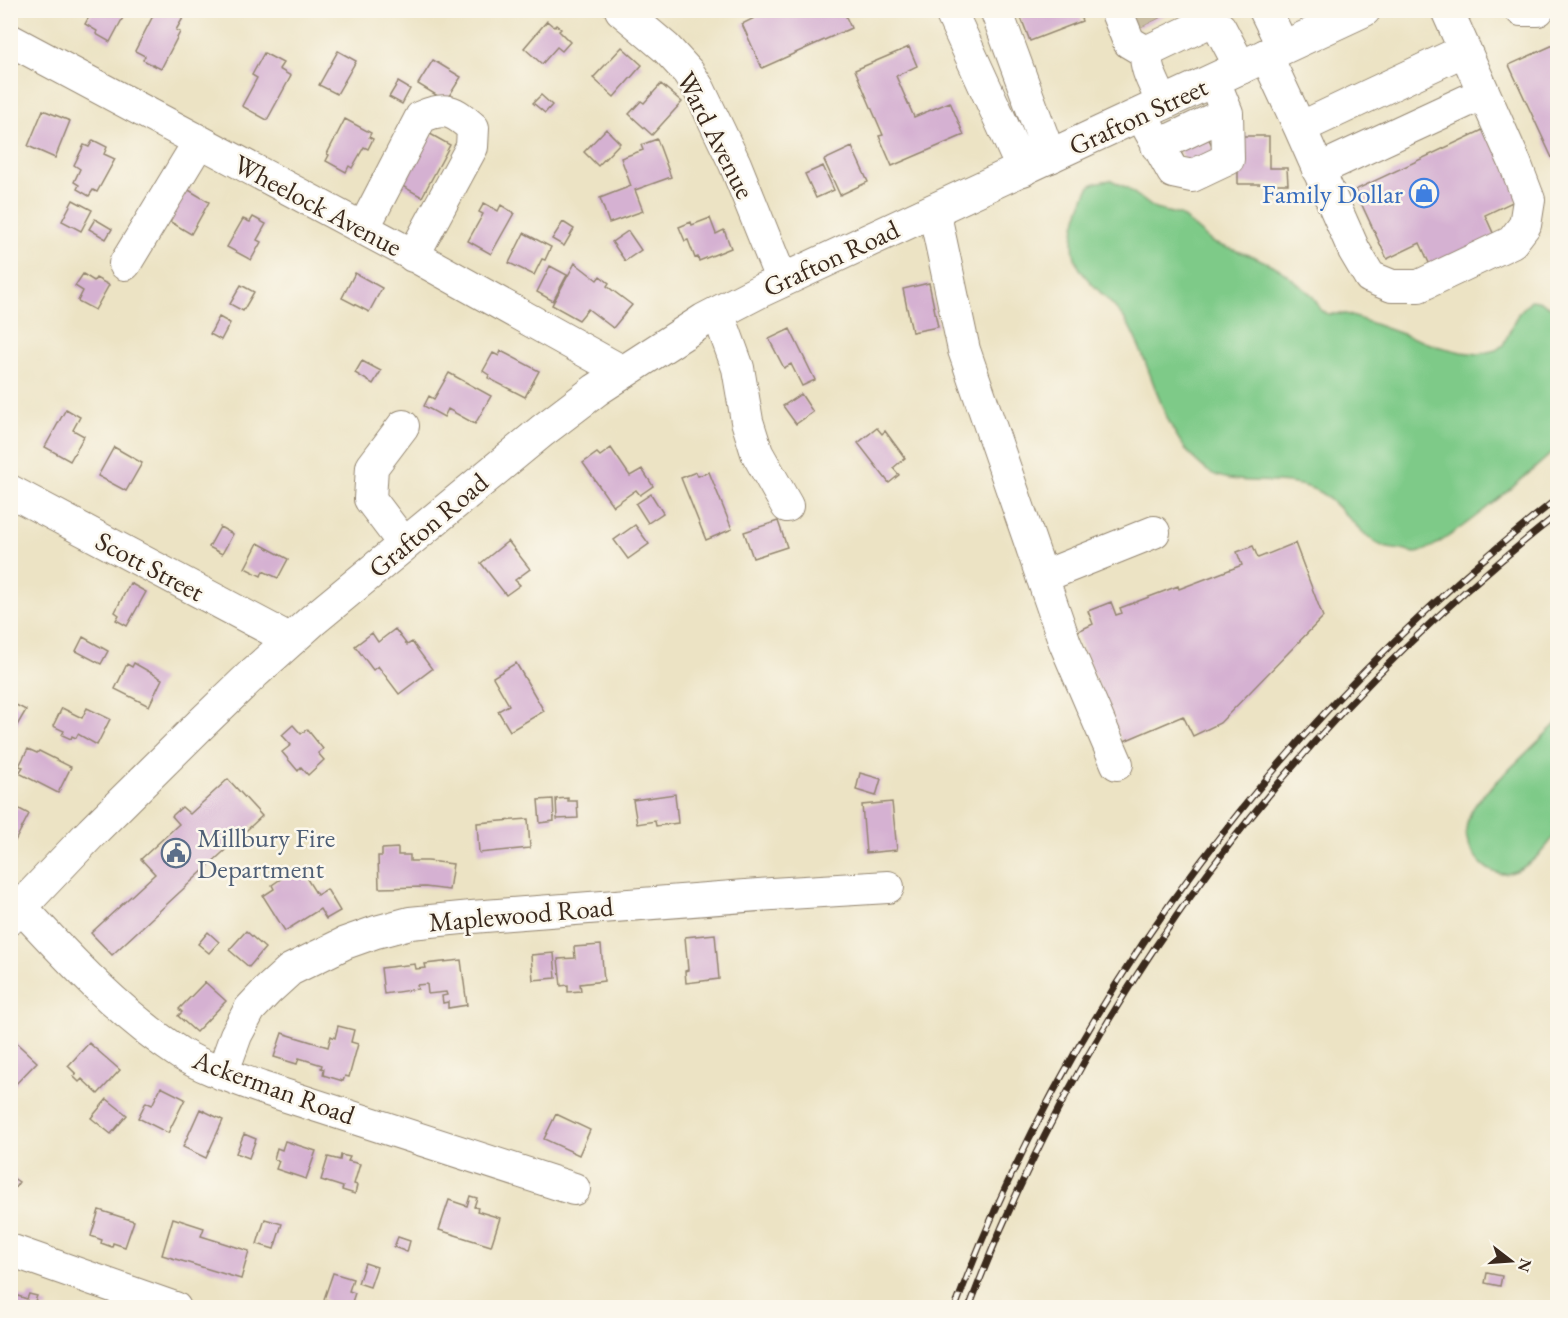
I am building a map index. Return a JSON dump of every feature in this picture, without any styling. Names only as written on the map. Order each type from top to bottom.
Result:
[{"type":"highway","name":"Grafton Street","points":[[923,216],[1364,10]]},
{"type":"highway","name":"Grafton Road","points":[[16,913],[92,832],[200,725],[291,640],[542,431],[623,372],[718,313],[782,280],[923,216]]},
{"type":"street","name":"Ward Avenue","points":[[621,10],[666,48],[688,72],[699,89],[735,164],[782,280]]},
{"type":"street","points":[[996,10],[1036,164]]},
{"type":"street","points":[[1116,10],[1130,42],[1155,38],[1203,17],[1220,28],[1251,63],[1300,128],[1354,250],[1370,277],[1392,286],[1419,286],[1512,242],[1525,225],[1529,200],[1515,163],[1447,10]]},
{"type":"street","points":[[1155,38],[1145,66],[1156,85],[1152,110],[1157,146],[1173,172],[1192,176],[1228,159],[1227,113],[1251,63],[1265,10]]},
{"type":"street","points":[[1521,10],[1538,10]]},
{"type":"street","points":[[951,11],[1036,164]]},
{"type":"street","name":"Wheelock Avenue","points":[[10,40],[413,256],[623,372]]},
{"type":"street","points":[[1300,128],[1466,50]]},
{"type":"street","points":[[1318,170],[1484,93]]},
{"type":"street","points":[[363,229],[421,117],[434,111],[456,113],[472,128],[472,147],[413,256]]},
{"type":"street","points":[[1157,146],[1227,113]]},
{"type":"street","points":[[125,264],[199,142]]},
{"type":"street","points":[[923,216],[964,350],[1065,643],[1117,764]]},
{"type":"street","points":[[718,313],[738,368],[747,421],[757,453],[787,506]]},
{"type":"street","points":[[403,426],[372,467],[370,499],[404,544]]},
{"type":"street","name":"Scott Street","points":[[10,491],[291,640]]},
{"type":"street","points":[[1042,577],[1155,532]]},
{"type":"street","name":"Maplewood Road","points":[[222,1074],[236,1035],[250,1009],[267,991],[290,970],[345,943],[376,932],[410,923],[461,918],[888,887]]},
{"type":"street","name":"Ackerman Road","points":[[16,913],[112,1001],[183,1055],[222,1074],[574,1189]]},
{"type":"street","points":[[10,1250],[175,1308]]},
{"type":"green space","points":[[1111,180],[1127,188],[1155,209],[1180,215],[1213,243],[1255,257],[1278,268],[1312,295],[1321,310],[1328,314],[1346,314],[1436,346],[1479,354],[1496,350],[1503,345],[1518,314],[1531,300],[1557,310],[1557,448],[1466,524],[1428,549],[1416,553],[1387,548],[1377,543],[1336,505],[1319,492],[1306,486],[1229,479],[1205,469],[1191,456],[1171,425],[1143,355],[1127,323],[1081,271],[1075,259],[1073,245],[1075,228],[1086,193],[1093,184]]},
{"type":"green space","points":[[1557,723],[1557,832],[1532,861],[1513,872],[1496,873],[1481,864],[1471,849],[1466,832],[1469,817],[1483,795]]},
{"type":"building","points":[[93,10],[127,10],[110,42],[85,24]]},
{"type":"building","points":[[156,10],[168,10],[183,18],[176,30],[180,32],[161,69],[143,60],[145,56],[135,51]]},
{"type":"building","points":[[770,10],[843,10],[851,28],[762,68],[742,24]]},
{"type":"building","points":[[1018,10],[1078,10],[1082,21],[1030,41]]},
{"type":"building","points":[[1130,10],[1175,10],[1138,28]]},
{"type":"building","points":[[547,21],[561,29],[559,31],[570,42],[562,51],[557,47],[542,64],[524,48]]},
{"type":"building","points":[[1558,43],[1558,158],[1553,160],[1509,65]]},
{"type":"building","points":[[622,47],[642,65],[614,97],[593,78]]},
{"type":"building","points":[[909,47],[917,66],[896,76],[914,117],[950,102],[964,135],[892,166],[879,136],[883,135],[855,70]]},
{"type":"building","points":[[338,51],[356,61],[337,94],[319,85]]},
{"type":"building","points":[[264,53],[283,63],[279,69],[291,76],[267,120],[242,106],[257,78],[252,75]]},
{"type":"building","points":[[433,60],[461,77],[446,101],[418,84]]},
{"type":"building","points":[[398,82],[410,89],[402,104],[389,97]]},
{"type":"building","points":[[661,84],[682,102],[652,135],[629,114],[641,101],[644,103]]},
{"type":"building","points":[[541,95],[552,105],[545,113],[533,103]]},
{"type":"building","points":[[43,110],[70,121],[55,158],[28,146]]},
{"type":"building","points":[[345,119],[371,133],[369,137],[373,139],[368,149],[364,147],[352,168],[349,166],[346,172],[326,161],[329,155],[327,154]]},
{"type":"building","points":[[1489,127],[1521,198],[1485,215],[1498,244],[1434,274],[1420,243],[1387,259],[1355,190]]},
{"type":"building","points":[[606,129],[620,143],[598,166],[584,152]]},
{"type":"building","points":[[423,130],[450,145],[422,197],[395,182]]},
{"type":"building","points":[[1206,134],[1216,153],[1188,167],[1179,148]]},
{"type":"building","points":[[1238,136],[1269,136],[1269,168],[1287,168],[1288,184],[1238,184]]},
{"type":"building","points":[[657,139],[671,177],[635,190],[643,211],[609,223],[600,198],[631,186],[621,158],[643,150],[641,145]]},
{"type":"building","points":[[93,140],[107,147],[104,154],[115,159],[97,192],[93,190],[89,196],[77,189],[79,185],[74,182],[80,169],[74,165],[84,145],[89,147]]},
{"type":"building","points":[[852,147],[868,182],[840,195],[824,160]]},
{"type":"building","points":[[823,166],[834,190],[816,198],[805,174]]},
{"type":"building","points":[[187,189],[209,202],[191,234],[169,221]]},
{"type":"building","points":[[73,200],[92,210],[81,231],[62,221]]},
{"type":"building","points":[[484,203],[498,211],[501,205],[514,213],[491,254],[468,241],[483,214],[479,212]]},
{"type":"building","points":[[253,217],[266,224],[257,240],[261,242],[251,260],[227,247],[243,219],[250,222]]},
{"type":"building","points":[[710,218],[716,234],[724,230],[731,248],[699,261],[698,257],[695,258],[688,240],[685,241],[679,227]]},
{"type":"building","points":[[95,219],[112,229],[106,239],[89,229]]},
{"type":"building","points":[[563,222],[574,229],[564,246],[552,239]]},
{"type":"building","points":[[628,231],[641,250],[625,261],[612,242]]},
{"type":"building","points":[[10,232],[16,235],[12,242],[17,245],[10,257]]},
{"type":"building","points":[[524,233],[551,247],[534,275],[509,263]]},
{"type":"building","points":[[575,263],[597,280],[600,276],[609,283],[607,286],[632,305],[613,328],[588,309],[579,320],[552,305]]},
{"type":"building","points":[[550,266],[567,275],[553,301],[537,292]]},
{"type":"building","points":[[355,273],[382,288],[369,312],[342,298]]},
{"type":"building","points":[[83,274],[94,281],[96,278],[109,285],[95,310],[78,301],[83,291],[75,286]]},
{"type":"building","points":[[929,283],[938,327],[912,332],[903,289]]},
{"type":"building","points":[[241,285],[254,292],[243,311],[230,304]]},
{"type":"building","points":[[219,317],[230,323],[221,340],[210,334]]},
{"type":"building","points":[[790,329],[815,380],[802,386],[791,364],[784,368],[769,339]]},
{"type":"building","points":[[501,351],[539,371],[525,397],[488,378],[489,375],[483,371],[493,353],[499,356]]},
{"type":"building","points":[[362,361],[381,371],[373,384],[355,373]]},
{"type":"building","points":[[449,373],[491,396],[475,424],[448,409],[444,417],[424,406],[429,396],[434,399]]},
{"type":"building","points":[[801,394],[813,412],[796,424],[783,406]]},
{"type":"building","points":[[66,409],[80,417],[73,430],[84,436],[70,461],[45,447]]},
{"type":"building","points":[[877,428],[882,434],[885,431],[905,458],[893,468],[899,475],[889,483],[858,443]]},
{"type":"building","points":[[114,447],[142,463],[126,491],[98,476]]},
{"type":"building","points":[[611,448],[630,476],[642,469],[653,486],[640,495],[636,490],[613,506],[583,463],[597,453],[600,456]]},
{"type":"building","points":[[696,472],[698,476],[709,472],[732,529],[706,540],[681,478]]},
{"type":"building","points":[[651,494],[663,513],[648,523],[636,504]]},
{"type":"building","points":[[778,521],[787,547],[753,558],[744,532]]},
{"type":"building","points":[[635,525],[649,544],[628,559],[614,540]]},
{"type":"building","points":[[220,527],[233,534],[222,554],[209,547]]},
{"type":"building","points":[[508,541],[530,569],[515,580],[520,585],[506,595],[481,563]]},
{"type":"building","points":[[258,543],[288,559],[278,578],[263,571],[261,576],[245,568]]},
{"type":"building","points":[[1295,543],[1323,617],[1220,723],[1193,736],[1183,716],[1122,742],[1076,632],[1093,624],[1088,611],[1111,602],[1116,615],[1122,613],[1120,608],[1242,565],[1237,552],[1253,546],[1258,558]]},
{"type":"building","points":[[130,583],[146,592],[127,626],[116,620],[119,615],[115,612]]},
{"type":"building","points":[[395,629],[407,645],[412,642],[432,669],[399,694],[378,666],[373,670],[355,646],[372,633],[378,642]]},
{"type":"building","points":[[83,637],[108,651],[101,664],[76,651]]},
{"type":"building","points":[[134,663],[162,679],[149,706],[115,689],[127,664],[132,667]]},
{"type":"building","points":[[516,663],[544,711],[510,731],[498,711],[509,705],[493,677]]},
{"type":"building","points":[[10,702],[26,710],[15,729],[10,726]]},
{"type":"building","points":[[62,708],[82,718],[87,708],[110,719],[97,745],[78,734],[76,738],[72,736],[71,739],[62,735],[64,731],[53,726]]},
{"type":"building","points":[[293,725],[301,734],[307,729],[323,749],[318,753],[324,760],[308,775],[301,767],[298,771],[282,752],[291,745],[282,735]]},
{"type":"building","points":[[28,749],[37,753],[39,751],[71,767],[58,793],[19,773],[23,767],[19,766]]},
{"type":"building","points":[[860,773],[881,779],[876,796],[856,790]]},
{"type":"building","points":[[228,779],[262,816],[112,955],[91,933],[155,874],[141,859],[179,824],[172,816],[182,807],[190,814]]},
{"type":"building","points":[[675,794],[678,823],[656,826],[655,821],[637,824],[633,800]]},
{"type":"building","points":[[568,798],[568,801],[577,801],[578,818],[557,819],[556,799]]},
{"type":"building","points":[[553,799],[554,821],[540,823],[538,800]]},
{"type":"building","points":[[892,802],[897,850],[866,853],[862,805]]},
{"type":"building","points":[[10,804],[29,814],[15,841],[10,838]]},
{"type":"building","points":[[528,819],[530,848],[479,853],[477,823]]},
{"type":"building","points":[[398,848],[398,855],[410,855],[410,861],[453,864],[449,890],[425,887],[379,888],[378,856],[382,856],[382,849]]},
{"type":"building","points":[[292,869],[296,875],[302,871],[317,895],[327,889],[340,911],[326,919],[320,909],[285,931],[263,896],[274,889],[272,885],[285,876],[283,874]]},
{"type":"building","points":[[246,931],[265,948],[249,967],[229,950]]},
{"type":"building","points":[[208,932],[219,942],[209,953],[198,944]]},
{"type":"building","points":[[715,934],[719,979],[686,983],[685,971],[688,970],[685,937]]},
{"type":"building","points":[[601,945],[604,981],[580,984],[581,991],[568,992],[568,985],[561,986],[558,959],[575,958],[574,947]]},
{"type":"building","points":[[554,953],[556,978],[533,980],[531,955]]},
{"type":"building","points":[[461,960],[467,1005],[448,1008],[448,1002],[443,1003],[442,996],[447,995],[446,992],[428,994],[427,984],[417,985],[418,989],[384,994],[381,968],[415,964],[416,969],[426,968],[425,964]]},
{"type":"building","points":[[205,982],[226,1001],[196,1032],[178,1016],[182,1012],[179,1009]]},
{"type":"building","points":[[338,1026],[354,1030],[351,1042],[358,1044],[349,1077],[345,1076],[343,1081],[323,1075],[322,1065],[299,1058],[297,1064],[274,1057],[282,1033],[328,1047],[331,1036],[335,1038]]},
{"type":"building","points":[[10,1037],[37,1062],[10,1090]]},
{"type":"building","points":[[89,1043],[120,1070],[98,1094],[82,1079],[79,1082],[73,1076],[76,1074],[68,1066]]},
{"type":"building","points":[[161,1087],[185,1099],[168,1133],[138,1118],[146,1102],[152,1105]]},
{"type":"building","points":[[107,1099],[127,1115],[111,1134],[91,1118]]},
{"type":"building","points":[[200,1109],[223,1120],[206,1158],[183,1147]]},
{"type":"building","points":[[556,1114],[590,1130],[579,1155],[544,1139]]},
{"type":"building","points":[[244,1134],[256,1139],[249,1158],[236,1153]]},
{"type":"building","points":[[285,1141],[316,1151],[306,1179],[276,1169],[279,1161],[274,1159],[277,1148],[282,1150]]},
{"type":"building","points":[[341,1155],[350,1157],[348,1161],[360,1164],[354,1184],[357,1185],[355,1194],[342,1190],[343,1187],[321,1180],[328,1157],[340,1160]]},
{"type":"building","points":[[10,1176],[19,1182],[10,1195]]},
{"type":"building","points":[[470,1196],[477,1198],[474,1207],[478,1208],[477,1211],[500,1218],[491,1246],[439,1230],[449,1200],[467,1206]]},
{"type":"building","points":[[99,1210],[134,1221],[125,1247],[113,1243],[112,1247],[91,1236]]},
{"type":"building","points":[[173,1218],[204,1228],[201,1236],[249,1251],[241,1279],[162,1255]]},
{"type":"building","points":[[265,1219],[282,1224],[274,1249],[257,1244]]},
{"type":"building","points":[[398,1237],[410,1241],[407,1252],[394,1247]]},
{"type":"building","points":[[365,1263],[377,1267],[370,1287],[358,1283]]},
{"type":"building","points":[[333,1273],[353,1279],[349,1291],[355,1293],[350,1308],[326,1308],[328,1301],[324,1299]]},
{"type":"building","points":[[1487,1273],[1502,1276],[1500,1286],[1485,1283]]},
{"type":"building","points":[[29,1294],[37,1296],[35,1301],[48,1305],[47,1308],[11,1308],[15,1295],[27,1299]]},
{"type":"tunnel","points":[[1150,10],[1155,20]]},
{"type":"railway","points":[[955,1308],[1005,1189],[1062,1075],[1128,966],[1201,861],[1281,762],[1367,668],[1460,580],[1558,498]]},
{"type":"railway","points":[[969,1308],[1017,1193],[1074,1081],[1138,974],[1209,871],[1287,773],[1372,681],[1462,594],[1558,514]]},
{"type":"place","name":"Family Dollar","points":[[1424,193]]},
{"type":"place","name":"Millbury Fire Department","points":[[176,853]]}]
